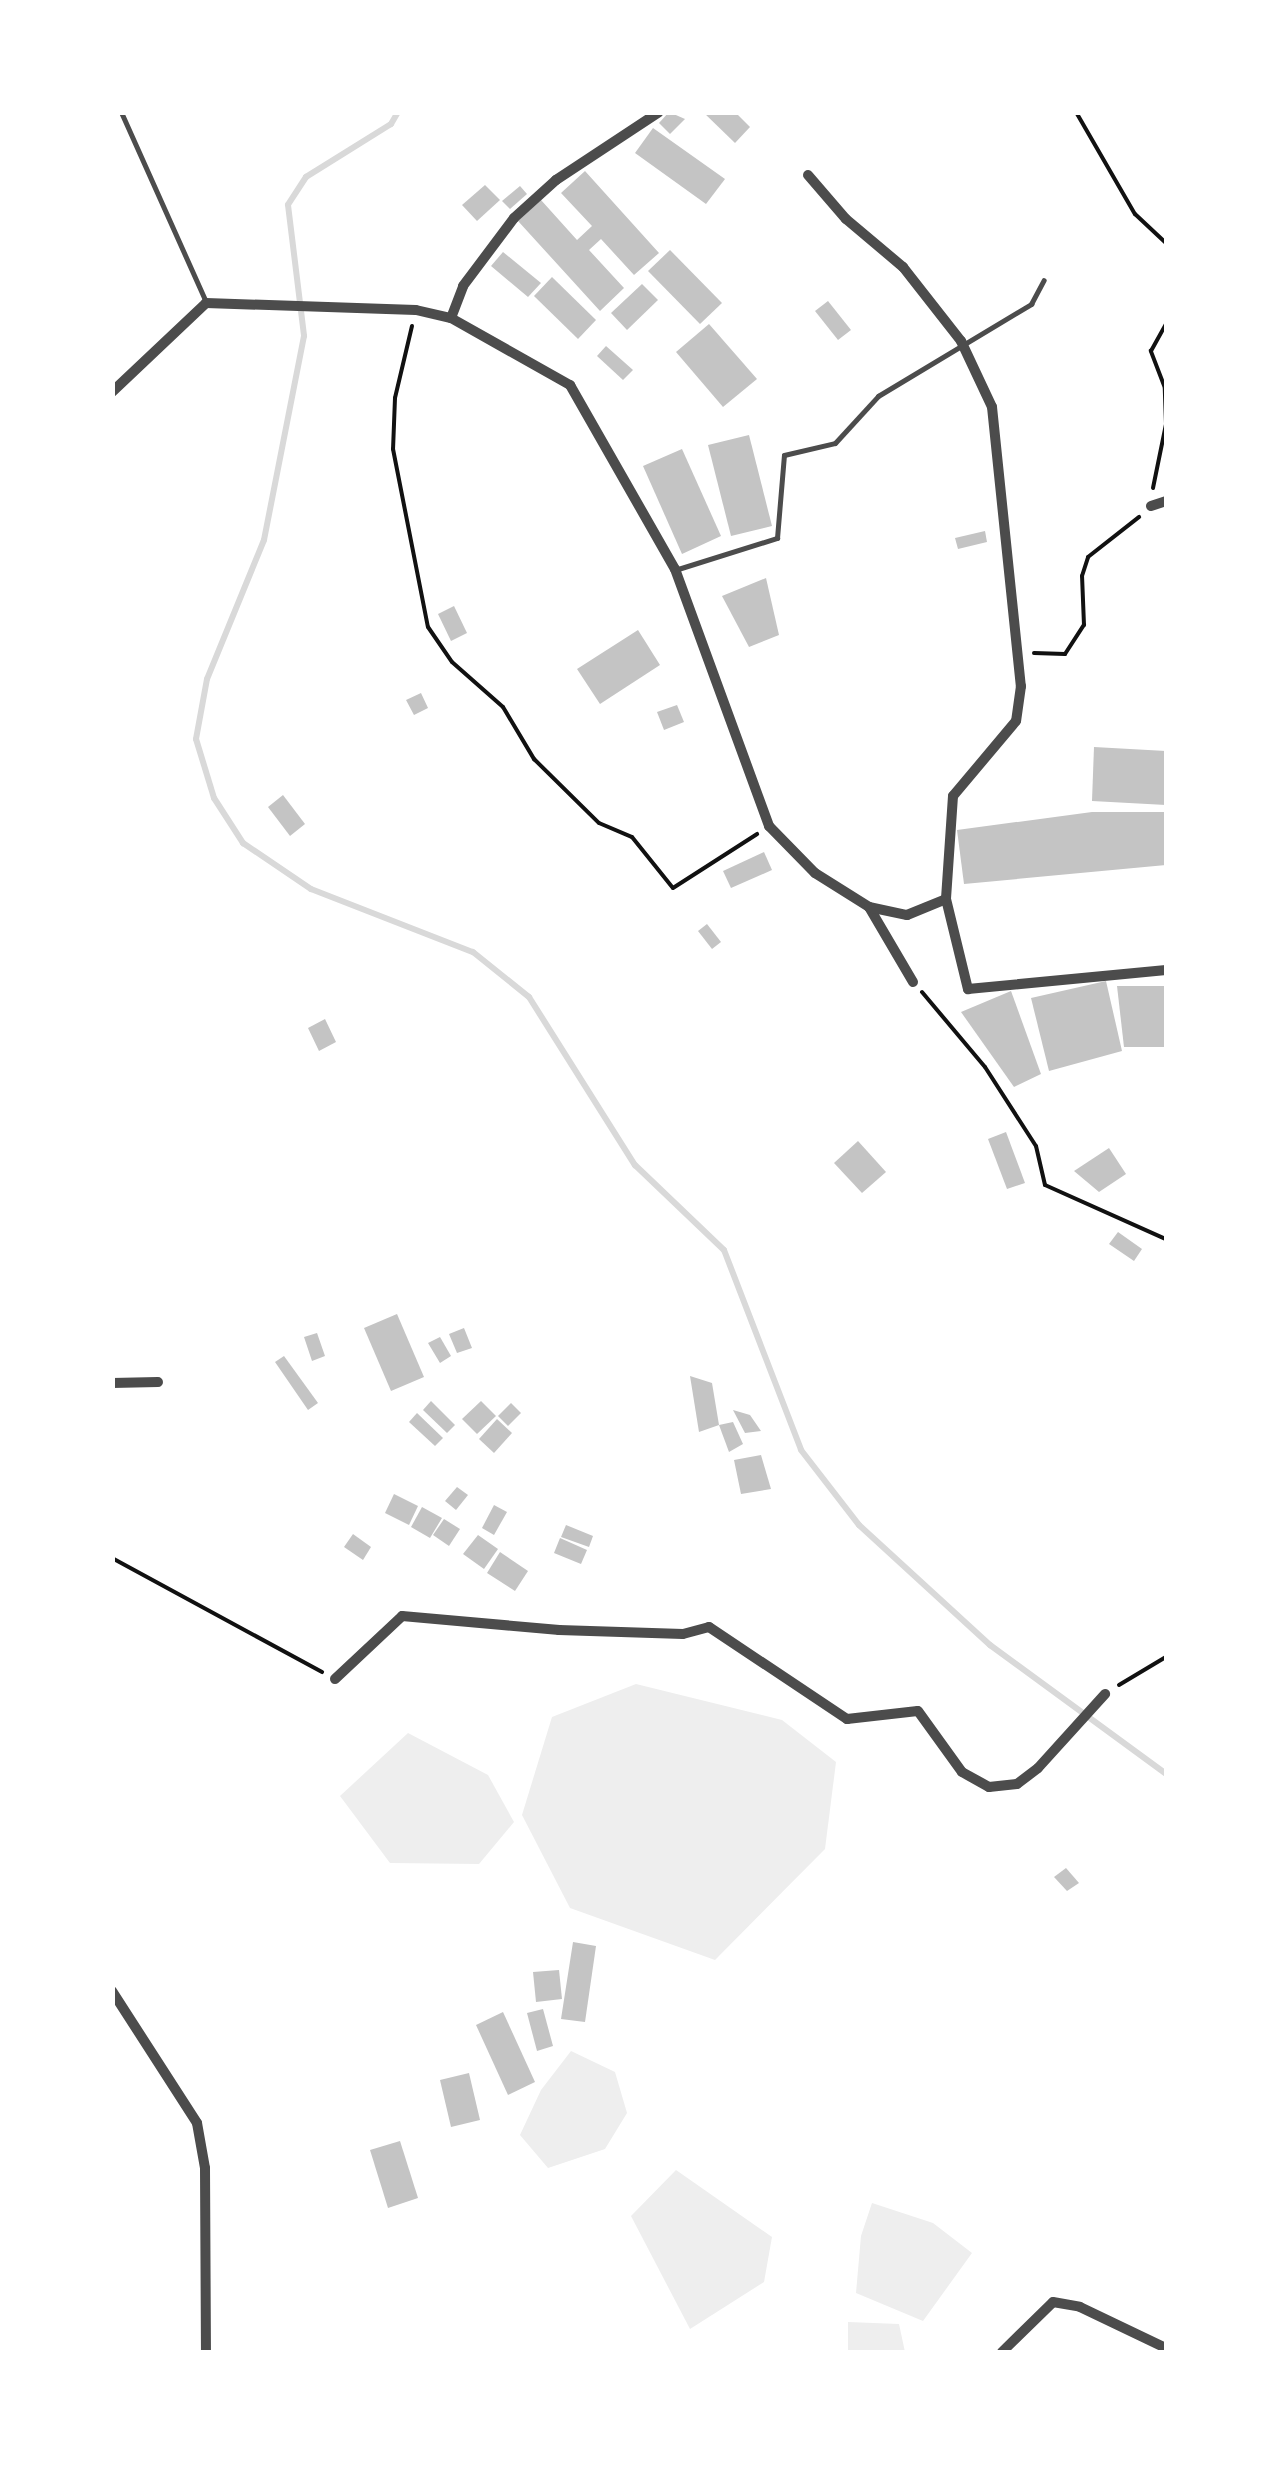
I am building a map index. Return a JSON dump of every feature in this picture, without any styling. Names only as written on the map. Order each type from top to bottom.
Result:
[{"type":"street","points":[[452,318],[463,286],[514,218],[556,180],[659,112]]},
{"type":"street","points":[[808,175],[846,219],[903,267],[961,341],[992,407],[1019,653],[1016,721],[952,796],[946,899],[968,989],[1166,970]]},
{"type":"street","points":[[112,392],[206,303],[279,309],[315,306],[416,310],[452,318],[570,384],[675,569],[769,826],[816,873],[869,907],[908,914],[946,899]]},
{"type":"street","points":[[1151,506],[1166,501]]},
{"type":"street","points":[[869,907],[913,982]]},
{"type":"street","points":[[112,1383],[158,1382]]},
{"type":"street","points":[[335,1679],[402,1616],[560,1630],[683,1634],[709,1626],[847,1718],[918,1711],[962,1772],[989,1787],[1017,1784],[1105,1694]]},
{"type":"street","points":[[112,1992],[197,2123],[205,2168],[206,2352]]},
{"type":"street","points":[[1002,2352],[1052,2302],[1080,2306],[1166,2348]]},
{"type":"lane","points":[[121,112],[206,303]]},
{"type":"lane","points":[[675,569],[727,559],[777,538],[784,455],[834,442],[878,396],[961,341],[1031,304],[1044,280]]},
{"type":"path","points":[[1076,112],[1135,214],[1166,243]]},
{"type":"path","points":[[416,310],[395,398],[394,449],[418,601],[436,638],[502,707],[534,760],[599,824],[632,837],[673,888],[769,826]]},
{"type":"path","points":[[1019,653],[1066,654],[1084,625],[1082,576],[1088,556],[1151,506],[1166,424],[1164,388],[1151,351],[1166,324]]},
{"type":"path","points":[[913,982],[985,1067],[1036,1146],[1045,1185],[1166,1239]]},
{"type":"path","points":[[112,1558],[335,1679]]},
{"type":"path","points":[[1105,1694],[1166,1657]]},
{"type":"shaded area","points":[[636,1684],[782,1720],[836,1762],[825,1849],[715,1960],[570,1908],[522,1815],[552,1717]]},
{"type":"shaded area","points":[[408,1733],[488,1775],[514,1822],[479,1864],[390,1863],[340,1796]]},
{"type":"shaded area","points":[[571,2051],[615,2072],[627,2113],[605,2149],[548,2168],[520,2135],[541,2090]]},
{"type":"shaded area","points":[[676,2170],[772,2237],[764,2282],[690,2329],[631,2216]]},
{"type":"shaded area","points":[[872,2203],[933,2223],[972,2253],[923,2321],[856,2293],[861,2236]]},
{"type":"shaded area","points":[[848,2322],[899,2324],[905,2352],[848,2352]]},
{"type":"building","points":[[669,112],[685,119],[670,134],[659,123]]},
{"type":"building","points":[[703,112],[735,112],[750,127],[735,143]]},
{"type":"building","points":[[653,128],[725,179],[706,204],[635,153]]},
{"type":"building","points":[[585,171],[659,253],[634,275],[601,239],[589,250],[624,288],[600,311],[518,221],[541,200],[577,240],[592,226],[561,193]]},
{"type":"building","points":[[485,185],[500,200],[477,221],[462,205]]},
{"type":"building","points":[[520,186],[527,194],[510,209],[502,201]]},
{"type":"building","points":[[670,250],[722,303],[700,324],[648,271]]},
{"type":"building","points":[[503,252],[541,283],[528,297],[491,266]]},
{"type":"building","points":[[552,277],[596,320],[578,339],[534,296]]},
{"type":"building","points":[[642,284],[658,300],[627,330],[611,313]]},
{"type":"building","points":[[828,301],[851,330],[838,340],[815,311]]},
{"type":"building","points":[[709,324],[757,379],[723,407],[676,352]]},
{"type":"building","points":[[606,346],[633,370],[623,380],[597,356]]},
{"type":"building","points":[[749,435],[772,526],[731,536],[708,445]]},
{"type":"building","points":[[682,449],[721,536],[682,554],[643,466]]},
{"type":"building","points":[[985,531],[987,542],[958,549],[955,538]]},
{"type":"building","points":[[766,578],[779,635],[749,647],[722,596]]},
{"type":"building","points":[[454,606],[467,633],[451,641],[438,614]]},
{"type":"building","points":[[638,630],[660,665],[600,704],[577,669]]},
{"type":"building","points":[[421,693],[428,708],[414,715],[406,700]]},
{"type":"building","points":[[677,705],[684,722],[664,730],[657,712]]},
{"type":"building","points":[[1094,747],[1166,751],[1166,805],[1092,801]]},
{"type":"building","points":[[283,795],[305,824],[290,836],[268,807]]},
{"type":"building","points":[[1092,812],[1166,812],[1166,865],[964,884],[957,830]]},
{"type":"building","points":[[764,852],[772,870],[731,888],[723,871]]},
{"type":"building","points":[[707,924],[721,942],[712,949],[698,931]]},
{"type":"building","points":[[1106,981],[1122,1051],[1049,1071],[1031,998]]},
{"type":"building","points":[[1117,986],[1166,986],[1166,1047],[1124,1047]]},
{"type":"building","points":[[1011,991],[1041,1074],[1014,1087],[961,1012]]},
{"type":"building","points":[[325,1019],[336,1042],[319,1051],[308,1028]]},
{"type":"building","points":[[1006,1132],[1025,1183],[1007,1189],[988,1139]]},
{"type":"building","points":[[858,1141],[886,1172],[862,1193],[834,1163]]},
{"type":"building","points":[[1109,1148],[1126,1174],[1099,1192],[1074,1171]]},
{"type":"building","points":[[1118,1232],[1142,1249],[1134,1261],[1109,1244]]},
{"type":"building","points":[[397,1314],[424,1377],[391,1391],[364,1328]]},
{"type":"building","points":[[464,1328],[472,1348],[457,1353],[449,1334]]},
{"type":"building","points":[[317,1333],[325,1356],[312,1361],[304,1337]]},
{"type":"building","points":[[440,1337],[451,1356],[440,1363],[428,1343]]},
{"type":"building","points":[[284,1356],[318,1403],[308,1410],[275,1362]]},
{"type":"building","points":[[690,1376],[712,1383],[719,1425],[699,1432]]},
{"type":"building","points":[[431,1401],[455,1425],[447,1433],[423,1410]]},
{"type":"building","points":[[481,1401],[496,1416],[477,1434],[462,1419]]},
{"type":"building","points":[[511,1403],[521,1413],[508,1426],[498,1416]]},
{"type":"building","points":[[733,1410],[750,1415],[761,1431],[745,1433]]},
{"type":"building","points":[[417,1413],[443,1438],[435,1446],[409,1422]]},
{"type":"building","points":[[497,1419],[512,1433],[494,1453],[479,1439]]},
{"type":"building","points":[[733,1422],[743,1444],[729,1452],[719,1425]]},
{"type":"building","points":[[761,1455],[771,1489],[741,1494],[734,1460]]},
{"type":"building","points":[[457,1487],[468,1495],[456,1510],[445,1501]]},
{"type":"building","points":[[394,1494],[418,1506],[409,1525],[385,1513]]},
{"type":"building","points":[[494,1505],[507,1512],[494,1535],[482,1528]]},
{"type":"building","points":[[422,1507],[442,1518],[430,1538],[411,1527]]},
{"type":"building","points":[[444,1519],[460,1529],[449,1546],[433,1535]]},
{"type":"building","points":[[566,1525],[593,1536],[589,1547],[561,1537]]},
{"type":"building","points":[[353,1534],[371,1547],[363,1560],[344,1547]]},
{"type":"building","points":[[478,1535],[498,1549],[484,1569],[463,1554]]},
{"type":"building","points":[[560,1538],[587,1550],[581,1564],[554,1553]]},
{"type":"building","points":[[500,1552],[528,1571],[515,1591],[487,1573]]},
{"type":"building","points":[[1066,1868],[1079,1883],[1067,1891],[1054,1877]]},
{"type":"building","points":[[573,1942],[596,1946],[585,2022],[561,2019]]},
{"type":"building","points":[[559,1970],[562,1999],[536,2002],[533,1972]]},
{"type":"building","points":[[543,2009],[553,2046],[537,2051],[527,2013]]},
{"type":"building","points":[[503,2012],[535,2082],[508,2095],[476,2025]]},
{"type":"building","points":[[469,2073],[480,2120],[451,2127],[440,2080]]},
{"type":"building","points":[[400,2141],[418,2198],[388,2208],[370,2150]]},
{"type":"waterway","points":[[398,112],[391,124],[306,177],[288,205],[304,336],[264,540],[207,679],[196,739],[214,798],[243,843],[311,889],[473,952],[529,997],[635,1165],[724,1250],[801,1450],[859,1525],[990,1645],[1166,1774]]}]
